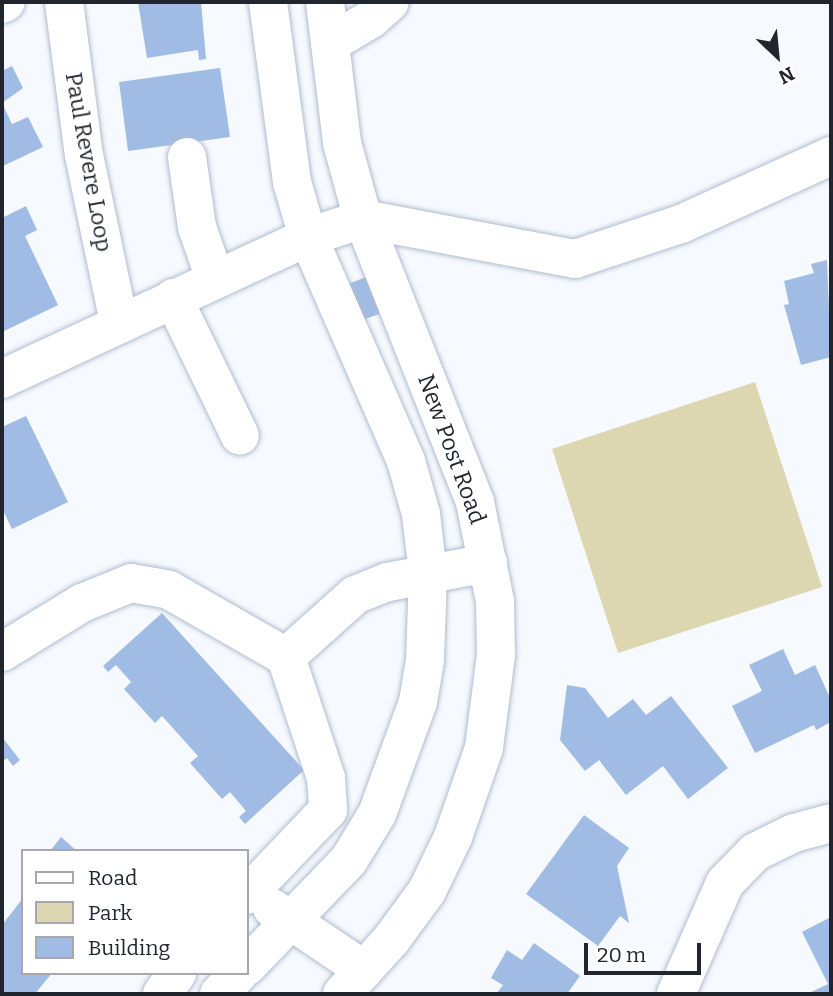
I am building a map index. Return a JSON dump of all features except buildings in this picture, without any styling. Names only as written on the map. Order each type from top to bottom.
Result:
[{"type":"street","name":"Paul Revere Loop","points":[[64,2],[84,155],[119,322]]},
{"type":"street","name":"New Post Road","points":[[248,965],[349,860],[377,814],[401,759],[425,660],[428,573],[421,514],[406,461],[308,237],[292,182],[268,2]]},
{"type":"street","name":"New Post Road","points":[[324,2],[342,143],[363,219],[459,456],[488,563],[496,655],[486,737],[471,793],[427,891],[353,982]]},
{"type":"street","points":[[330,43],[371,19],[390,2]]},
{"type":"street","points":[[2,379],[119,322],[308,237],[363,219],[575,259],[681,224],[831,156]]},
{"type":"street","points":[[187,157],[197,227],[215,279]]},
{"type":"street","points":[[173,298],[240,436]]},
{"type":"street","points":[[286,657],[355,594],[428,573],[488,563]]},
{"type":"street","points":[[2,653],[82,603],[131,583],[169,590],[286,657],[326,778],[328,810],[249,893],[290,924],[353,982]]},
{"type":"street","points":[[676,994],[725,883],[755,852],[794,833],[831,822]]},
{"type":"street","points":[[162,994],[176,975]]},
{"type":"street","points":[[219,994],[237,975]]},
{"type":"green space","points":[[755,382],[822,587],[618,653],[552,449]]}]
